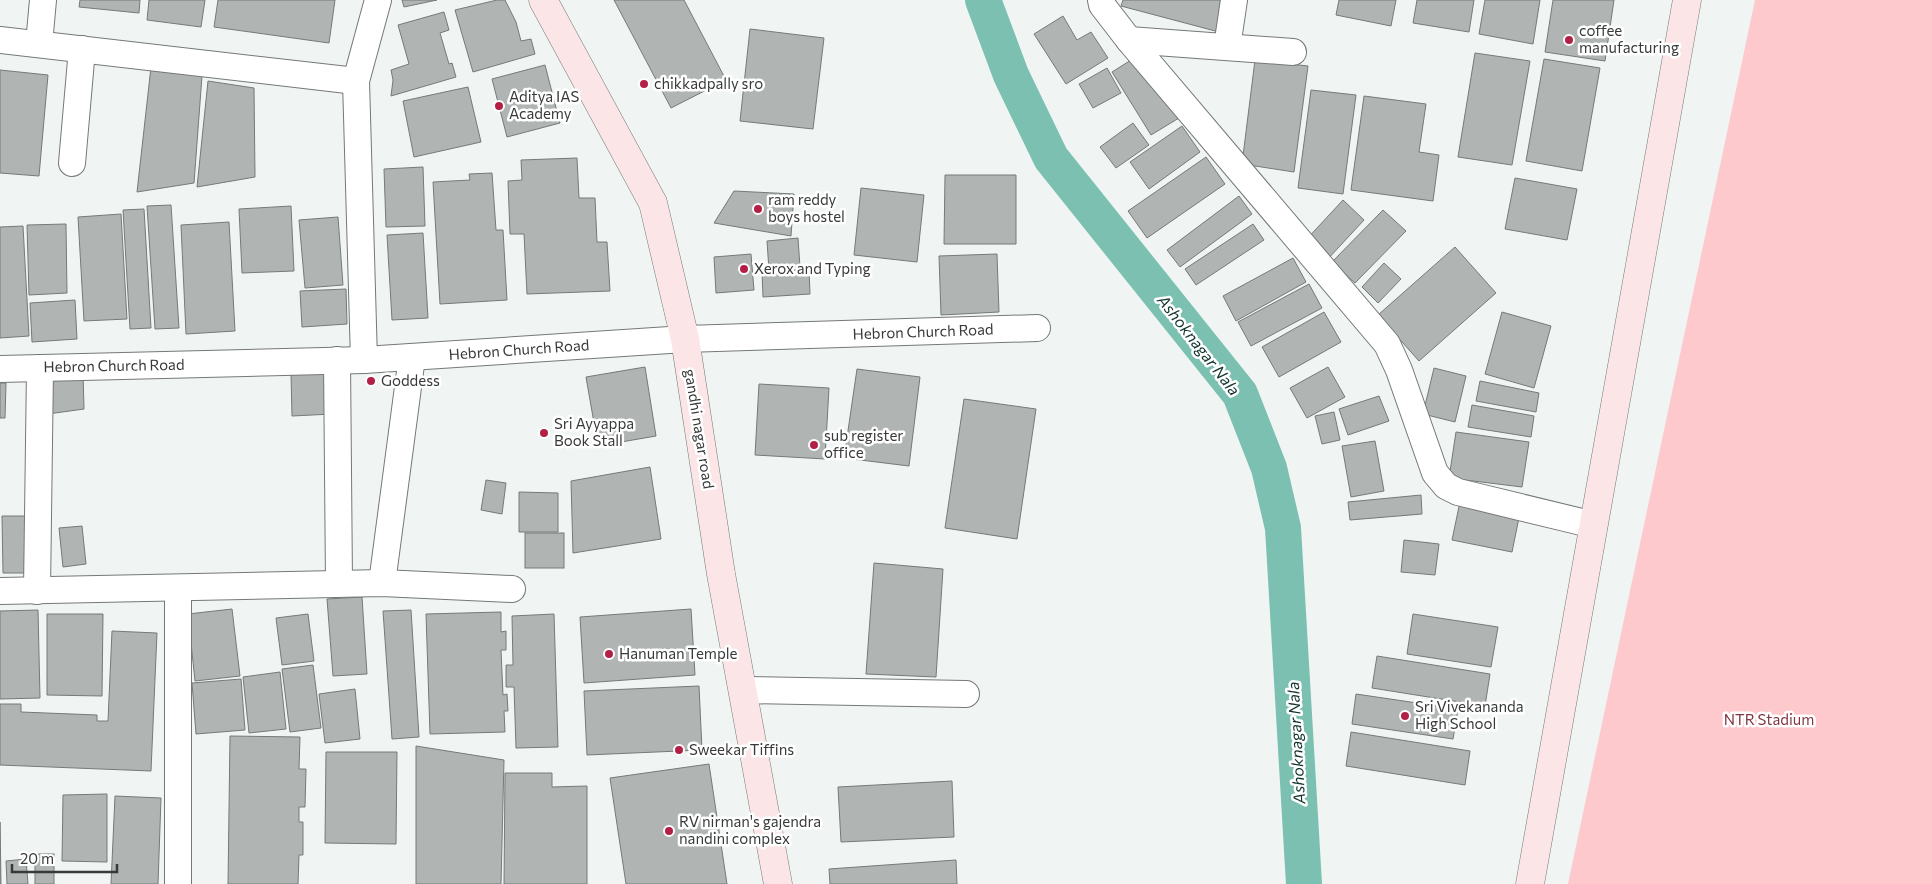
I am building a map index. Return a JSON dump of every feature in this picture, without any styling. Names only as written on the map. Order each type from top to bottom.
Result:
[{"type":"main road","name":"gandhi nagar road","points":[[543,0],[653,203],[685,339],[721,574],[778,884]]},
{"type":"main road","points":[[1530,884],[1687,0]]},
{"type":"street","points":[[39,44],[43,0]]},
{"type":"street","points":[[364,360],[356,81],[378,0]]},
{"type":"street","points":[[1101,0],[1102,5],[1129,40],[1387,344],[1435,473],[1446,486],[1458,492],[1594,525]]},
{"type":"street","points":[[1227,47],[1234,0]]},
{"type":"street","points":[[0,40],[356,81]]},
{"type":"street","points":[[1129,40],[1293,52]]},
{"type":"street","points":[[72,163],[82,49]]},
{"type":"street","name":"Hebron Church Road","points":[[0,369],[364,360],[685,339],[1037,328]]},
{"type":"street","points":[[382,583],[412,357]]},
{"type":"street","points":[[337,360],[339,584]]},
{"type":"street","points":[[37,591],[40,368]]},
{"type":"street","points":[[0,592],[382,583],[512,589]]},
{"type":"street","points":[[178,588],[178,884]]},
{"type":"street","points":[[743,690],[966,694]]},
{"type":"green space","name":"NTR Stadium","points":[[1755,0],[1932,0],[1932,884],[1568,884]]},
{"type":"building","points":[[80,0],[140,0],[139,13],[79,7]]},
{"type":"building","points":[[149,0],[205,0],[201,27],[147,20]]},
{"type":"building","points":[[218,0],[335,0],[329,43],[214,27]]},
{"type":"building","points":[[402,0],[437,0],[404,7]]},
{"type":"building","points":[[497,0],[505,0],[516,22],[521,41],[531,39],[535,54],[473,72],[455,10]]},
{"type":"building","points":[[614,0],[684,0],[726,80],[671,108]]},
{"type":"building","points":[[1123,0],[1228,0],[1219,32],[1121,6]]},
{"type":"building","points":[[1339,0],[1396,0],[1391,26],[1336,15]]},
{"type":"building","points":[[1417,0],[1474,0],[1469,32],[1413,23]]},
{"type":"building","points":[[1485,0],[1540,0],[1533,44],[1479,34]]},
{"type":"building","points":[[1553,0],[1614,0],[1605,61],[1545,52]]},
{"type":"building","points":[[444,12],[449,30],[440,33],[449,64],[452,63],[456,77],[391,96],[393,80],[391,70],[409,64],[398,25]]},
{"type":"building","points":[[1063,16],[1077,40],[1091,32],[1108,58],[1066,84],[1034,34]]},
{"type":"building","points":[[750,29],[824,38],[813,129],[740,121]]},
{"type":"building","points":[[1475,53],[1530,61],[1512,165],[1458,157]]},
{"type":"building","points":[[1139,55],[1179,118],[1151,135],[1112,72]]},
{"type":"building","points":[[1544,59],[1600,68],[1582,171],[1526,161]]},
{"type":"building","points":[[1255,60],[1308,66],[1294,172],[1242,164]]},
{"type":"building","points":[[545,65],[560,123],[507,137],[492,79]]},
{"type":"building","points":[[151,67],[202,76],[194,183],[137,192]]},
{"type":"building","points":[[1107,68],[1121,93],[1093,108],[1079,84]]},
{"type":"building","points":[[0,70],[48,75],[39,176],[0,173]]},
{"type":"building","points":[[208,81],[254,88],[255,177],[197,187]]},
{"type":"building","points":[[468,87],[481,142],[414,157],[403,101]]},
{"type":"building","points":[[1311,90],[1356,95],[1343,194],[1298,188]]},
{"type":"building","points":[[1364,96],[1426,104],[1419,152],[1439,155],[1433,201],[1351,190]]},
{"type":"building","points":[[1133,123],[1149,145],[1116,168],[1100,147]]},
{"type":"building","points":[[1182,126],[1200,152],[1149,189],[1130,162]]},
{"type":"building","points":[[1206,157],[1225,184],[1147,238],[1128,211]]},
{"type":"building","points":[[577,158],[579,198],[595,198],[597,242],[607,242],[610,291],[527,294],[524,234],[510,234],[508,181],[522,180],[521,160]]},
{"type":"building","points":[[423,167],[425,226],[386,227],[384,169]]},
{"type":"building","points":[[492,173],[496,230],[503,230],[507,300],[440,304],[433,182],[470,180],[469,174]]},
{"type":"building","points":[[945,175],[1016,175],[1016,244],[944,244]]},
{"type":"building","points":[[1515,178],[1577,189],[1567,240],[1505,229]]},
{"type":"building","points":[[861,188],[924,195],[917,262],[854,255]]},
{"type":"building","name":"ram reddy boys hostel","points":[[734,191],[794,194],[791,236],[714,223]]},
{"type":"building","points":[[1239,196],[1252,214],[1180,267],[1167,250]]},
{"type":"building","points":[[1343,200],[1364,220],[1326,261],[1305,241]]},
{"type":"building","points":[[171,205],[179,328],[155,329],[147,206]]},
{"type":"building","points":[[291,206],[294,271],[242,273],[239,209]]},
{"type":"building","points":[[144,209],[151,328],[130,329],[123,210]]},
{"type":"building","points":[[1383,210],[1406,231],[1355,283],[1332,262]]},
{"type":"building","points":[[121,214],[127,319],[84,321],[78,217]]},
{"type":"building","points":[[338,217],[343,285],[305,288],[299,220]]},
{"type":"building","points":[[229,222],[235,331],[186,334],[181,225]]},
{"type":"building","points":[[66,224],[67,293],[29,295],[27,225]]},
{"type":"building","points":[[1253,224],[1264,240],[1196,285],[1185,269]]},
{"type":"building","points":[[23,226],[29,336],[0,338],[0,227]]},
{"type":"building","points":[[423,233],[428,318],[392,320],[387,235]]},
{"type":"building","points":[[798,238],[800,267],[769,270],[767,241]]},
{"type":"building","points":[[1455,247],[1496,293],[1419,361],[1378,315]]},
{"type":"building","points":[[751,254],[754,290],[716,293],[714,257]]},
{"type":"building","points":[[997,254],[999,312],[941,315],[939,256]]},
{"type":"building","points":[[1293,258],[1306,282],[1236,321],[1223,296]]},
{"type":"building","points":[[1384,263],[1401,279],[1378,303],[1362,287]]},
{"type":"building","points":[[809,269],[810,294],[763,297],[762,272]]},
{"type":"building","points":[[1309,284],[1322,308],[1251,346],[1238,322]]},
{"type":"building","points":[[346,289],[347,324],[302,327],[300,291]]},
{"type":"building","points":[[75,300],[77,339],[32,342],[30,303]]},
{"type":"building","points":[[1324,312],[1341,342],[1279,377],[1262,347]]},
{"type":"building","points":[[1502,312],[1551,326],[1534,388],[1485,374]]},
{"type":"building","points":[[645,367],[656,436],[598,446],[586,377]]},
{"type":"building","points":[[1328,367],[1345,397],[1307,418],[1290,388]]},
{"type":"building","points":[[1434,368],[1466,376],[1455,422],[1423,414]]},
{"type":"building","points":[[857,369],[920,377],[909,466],[844,458]]},
{"type":"building","points":[[330,372],[332,414],[292,416],[291,374]]},
{"type":"building","points":[[83,373],[84,409],[48,414],[46,376]]},
{"type":"building","points":[[1480,381],[1539,393],[1536,412],[1476,401]]},
{"type":"building","points":[[0,383],[6,383],[5,418],[0,418]]},
{"type":"building","points":[[759,384],[829,388],[825,459],[755,455]]},
{"type":"building","points":[[1379,396],[1389,421],[1348,435],[1339,409]]},
{"type":"building","points":[[964,399],[1036,409],[1017,539],[945,528]]},
{"type":"building","points":[[1472,405],[1534,416],[1531,437],[1468,427]]},
{"type":"building","points":[[1334,412],[1340,440],[1322,444],[1315,416]]},
{"type":"building","points":[[1456,432],[1529,442],[1522,487],[1449,478]]},
{"type":"building","points":[[1375,441],[1384,491],[1351,497],[1342,446]]},
{"type":"building","points":[[650,467],[661,539],[573,553],[571,481]]},
{"type":"building","points":[[486,480],[506,483],[502,514],[481,510]]},
{"type":"building","points":[[519,492],[558,493],[558,532],[519,532]]},
{"type":"building","points":[[1421,495],[1422,514],[1350,520],[1348,502]]},
{"type":"building","points":[[1461,497],[1521,508],[1512,552],[1452,540]]},
{"type":"building","points":[[2,516],[32,516],[33,573],[3,573]]},
{"type":"building","points":[[82,526],[86,564],[63,567],[59,528]]},
{"type":"building","points":[[525,533],[564,533],[564,568],[525,568]]},
{"type":"building","points":[[1404,540],[1439,544],[1435,575],[1401,572]]},
{"type":"building","points":[[874,563],[943,569],[936,677],[866,674]]},
{"type":"building","points":[[362,597],[367,674],[333,676],[327,599]]},
{"type":"building","points":[[232,609],[240,676],[195,681],[188,614]]},
{"type":"building","points":[[691,609],[695,675],[584,683],[580,617]]},
{"type":"building","points":[[38,610],[40,698],[0,699],[0,611]]},
{"type":"building","points":[[411,610],[419,737],[392,739],[383,611]]},
{"type":"building","points":[[501,612],[501,632],[506,631],[506,650],[501,650],[503,695],[507,694],[508,711],[504,711],[505,732],[430,734],[426,614]]},
{"type":"building","points":[[47,614],[103,614],[102,696],[47,695]]},
{"type":"building","points":[[308,614],[314,661],[282,665],[276,618]]},
{"type":"building","points":[[554,614],[558,747],[516,748],[514,687],[506,687],[506,665],[513,665],[512,616]]},
{"type":"building","points":[[1413,614],[1498,627],[1491,667],[1407,654]]},
{"type":"building","points":[[112,631],[157,633],[151,771],[0,765],[0,704],[21,704],[21,712],[97,715],[97,721],[108,721]]},
{"type":"building","points":[[1377,656],[1490,674],[1485,706],[1372,688]]},
{"type":"building","points":[[313,665],[321,728],[290,732],[282,669]]},
{"type":"building","points":[[280,672],[286,729],[249,733],[243,677]]},
{"type":"building","points":[[241,679],[245,730],[196,734],[192,683]]},
{"type":"building","points":[[699,686],[702,750],[587,755],[584,691]]},
{"type":"building","points":[[355,689],[360,739],[325,743],[319,694]]},
{"type":"building","name":"Sri Vivekananda High School","points":[[1356,694],[1458,709],[1453,739],[1352,724]]},
{"type":"building","points":[[1351,732],[1470,751],[1465,785],[1346,766]]},
{"type":"building","points":[[230,736],[300,737],[299,769],[306,769],[305,807],[299,807],[299,822],[303,822],[303,855],[299,855],[298,884],[228,884]]},
{"type":"building","points":[[416,746],[504,760],[501,884],[416,884]]},
{"type":"building","points":[[326,752],[397,752],[396,844],[325,843]]},
{"type":"building","name":"RV nirman's gajendra nandini complex","points":[[709,764],[727,884],[626,884],[610,778]]},
{"type":"building","points":[[505,773],[552,773],[552,787],[587,786],[587,884],[504,884]]},
{"type":"building","points":[[952,781],[954,837],[841,842],[838,787]]},
{"type":"building","points":[[107,794],[107,862],[62,861],[63,795]]},
{"type":"building","points":[[115,796],[161,798],[158,884],[111,884]]},
{"type":"building","points":[[0,822],[1,884],[0,884]]},
{"type":"building","points":[[35,854],[54,854],[54,884],[35,884]]},
{"type":"building","points":[[26,859],[28,884],[7,884],[6,861]]},
{"type":"building","points":[[956,860],[957,884],[830,884],[829,869]]},
{"type":"waterway","name":"Ashoknagar Nala","points":[[983,0],[1011,75],[1051,158],[1240,394],[1269,468],[1283,528],[1304,884]]},
{"type":"place","name":"coffee manufacturing","points":[[1569,40]]},
{"type":"place","name":"chikkadpally sro","points":[[644,84]]},
{"type":"place","name":"Aditya IAS Academy","points":[[499,106]]},
{"type":"place","name":"ram reddy boys hostel","points":[[758,209]]},
{"type":"place","name":"Xerox and Typing","points":[[744,269]]},
{"type":"place","name":"Goddess","points":[[371,381]]},
{"type":"place","name":"Sri Ayyappa Book Stall","points":[[544,433]]},
{"type":"place","name":"sub register office","points":[[814,445]]},
{"type":"place","name":"Hanuman Temple","points":[[609,654]]},
{"type":"place","name":"Sri Vivekananda High School","points":[[1405,716]]},
{"type":"place","name":"Sweekar Tiffins","points":[[679,750]]},
{"type":"place","name":"RV nirman's gajendra nandini complex","points":[[669,831]]}]
